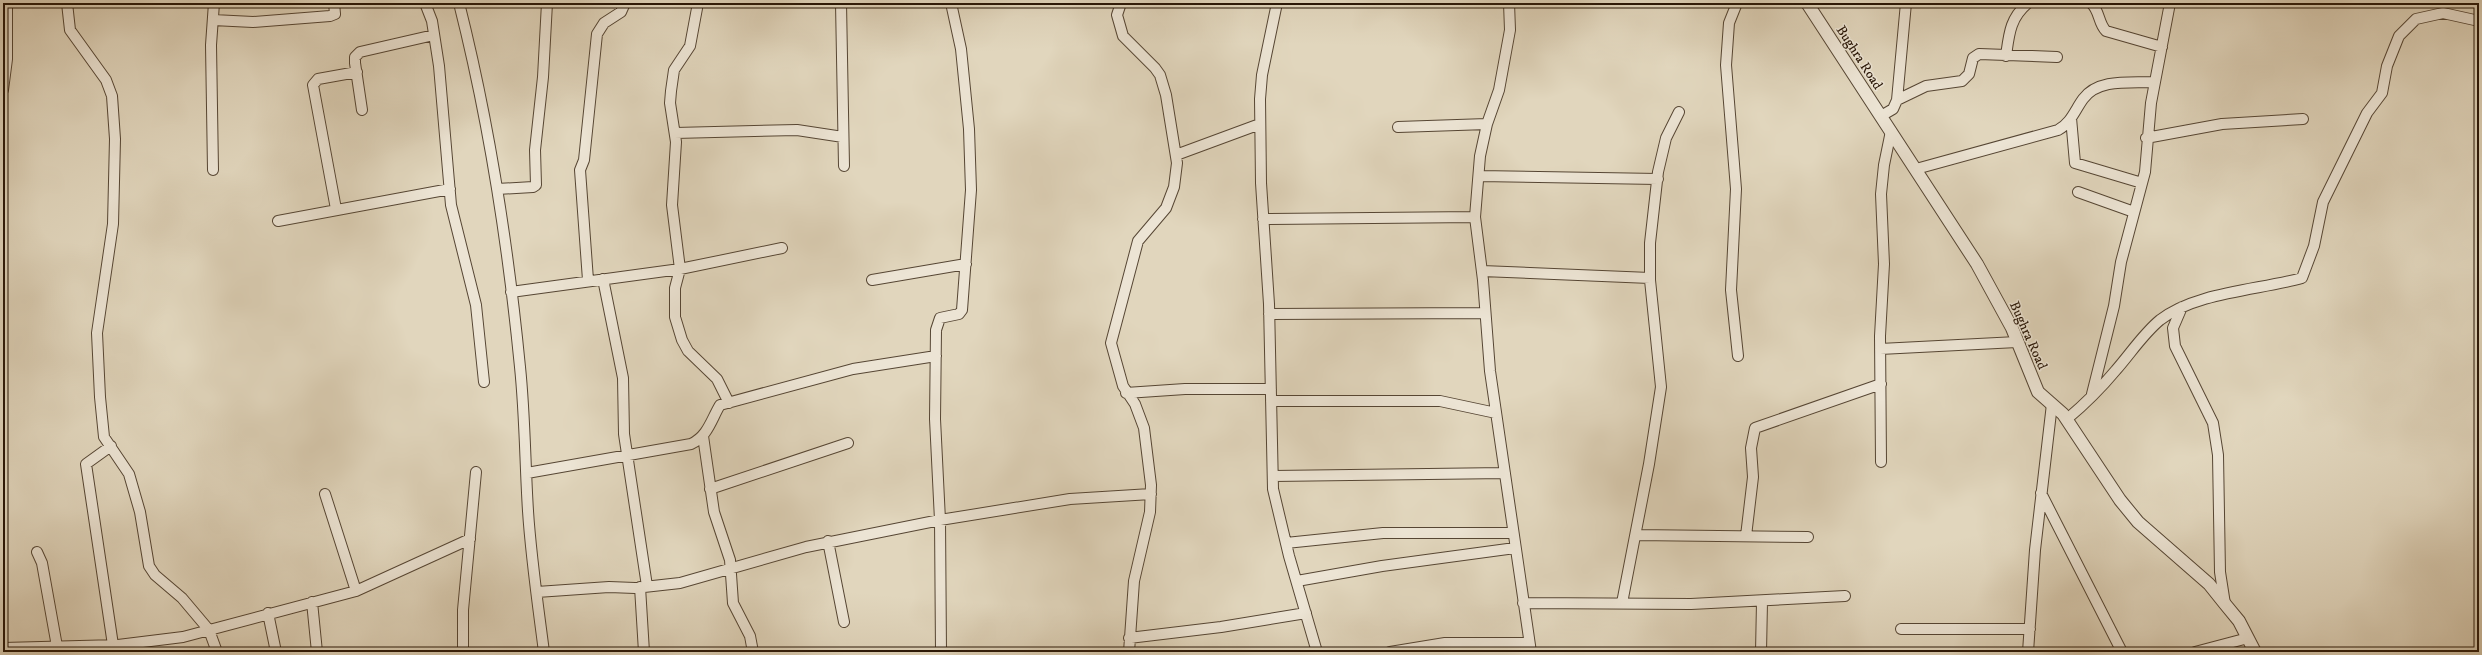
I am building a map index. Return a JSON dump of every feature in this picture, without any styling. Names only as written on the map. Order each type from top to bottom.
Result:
[{"type":"street","points":[[3,90],[7,58],[7,3]]},
{"type":"street","points":[[68,3],[70,30],[106,80],[112,96],[115,139],[112,224],[97,332],[104,437],[129,474],[140,512],[149,566],[155,575],[182,598],[209,630],[217,652]]},
{"type":"street","points":[[213,170],[211,45],[214,3]]},
{"type":"street","points":[[213,20],[253,22],[330,16],[335,14],[334,3]]},
{"type":"street","points":[[425,3],[432,21],[434,35],[451,205],[476,305],[484,382]]},
{"type":"street","points":[[459,3],[474,63],[497,189],[511,292],[520,367],[536,592],[544,652]]},
{"type":"street","points":[[497,189],[533,187],[536,185],[535,150],[547,3]]},
{"type":"street","points":[[588,280],[580,170],[584,160],[597,34],[604,23],[621,12],[625,3]]},
{"type":"street","points":[[698,3],[690,46],[674,70],[670,103],[675,133],[672,205],[680,269],[676,281],[674,299],[675,317],[682,340],[688,351],[717,379],[729,402]]},
{"type":"street","points":[[841,3],[844,166]]},
{"type":"street","points":[[941,652],[940,520],[935,419],[938,320],[959,314],[962,310],[971,190],[969,129],[961,49],[951,3]]},
{"type":"street","points":[[1121,3],[1117,16],[1123,36],[1160,75],[1166,95],[1176,155],[1174,187],[1166,208],[1138,240],[1111,343],[1126,393],[1135,404],[1146,435],[1151,494],[1150,512],[1134,581],[1129,652]]},
{"type":"street","points":[[1277,3],[1262,75],[1260,124],[1263,219],[1269,314],[1273,489],[1286,543],[1317,652]]},
{"type":"street","points":[[1390,652],[1445,643],[1530,647],[1496,413],[1475,217],[1480,156],[1487,124],[1499,90],[1510,30],[1509,3]]},
{"type":"street","points":[[1737,3],[1729,24],[1726,65],[1736,189],[1731,290],[1738,356]]},
{"type":"street","name":"Bughra Road","points":[[1807,3],[1977,264],[2017,342],[2034,385],[2067,419],[2120,500],[2138,522],[2209,584],[2240,621],[2256,652]]},
{"type":"street","points":[[1881,116],[1893,109],[1897,100],[1906,3]]},
{"type":"street","points":[[2006,56],[2008,31],[2020,9],[2028,3]]},
{"type":"street","points":[[2091,3],[2096,8],[2102,26],[2106,31],[2162,47]]},
{"type":"street","points":[[2091,398],[2142,183],[2146,138],[2154,82],[2170,3]]},
{"type":"street","points":[[2067,419],[2091,398],[2143,336],[2161,319],[2182,308],[2216,296],[2275,286],[2302,278],[2314,246],[2323,202],[2368,113],[2382,93],[2386,66],[2399,36],[2416,19],[2443,13],[2479,22]]},
{"type":"street","points":[[362,110],[355,57],[360,52],[434,35]]},
{"type":"street","points":[[1897,100],[1926,86],[1962,81],[1969,74],[1973,58],[1979,54],[2057,57]]},
{"type":"street","points":[[336,209],[314,85],[318,79],[357,72]]},
{"type":"street","points":[[1916,169],[2051,132],[2064,127],[2083,98],[2098,86],[2154,82]]},
{"type":"street","points":[[1622,603],[1636,535],[1661,387],[1650,278],[1650,243],[1658,179],[1666,138],[1679,112]]},
{"type":"street","points":[[2071,118],[2075,163],[2142,183]]},
{"type":"street","points":[[2146,138],[2222,124],[2304,119]]},
{"type":"street","points":[[1176,155],[1260,124]]},
{"type":"street","points":[[1398,127],[1487,124]]},
{"type":"street","points":[[675,133],[797,130],[843,137]]},
{"type":"street","points":[[1881,462],[1880,348],[1884,264],[1881,194],[1891,132]]},
{"type":"street","points":[[1479,176],[1658,179]]},
{"type":"street","points":[[278,221],[450,189]]},
{"type":"street","points":[[2078,192],[2134,212]]},
{"type":"street","points":[[1263,219],[1475,217]]},
{"type":"street","points":[[511,292],[588,280],[680,269],[782,248]]},
{"type":"street","points":[[872,280],[966,264]]},
{"type":"street","points":[[1482,272],[1650,278]]},
{"type":"street","points":[[603,279],[623,378],[624,434],[628,454],[644,587],[644,652]]},
{"type":"street","points":[[2182,308],[2173,328],[2175,346],[2213,423],[2218,455],[2220,572],[2225,604]]},
{"type":"street","points":[[1269,314],[1485,313]]},
{"type":"street","points":[[1880,348],[2017,342]]},
{"type":"street","points":[[527,474],[628,454],[691,444],[703,436],[720,405],[853,369],[936,356]]},
{"type":"street","points":[[1746,536],[1753,477],[1751,448],[1755,428],[1881,384]]},
{"type":"street","points":[[1126,393],[1185,389],[1271,389]]},
{"type":"street","points":[[1271,401],[1440,401],[1496,413]]},
{"type":"street","points":[[2028,652],[2041,493],[2052,404]]},
{"type":"street","points":[[703,436],[710,489],[719,532],[730,560],[733,603],[750,636],[753,652]]},
{"type":"street","points":[[710,489],[848,443]]},
{"type":"street","points":[[111,446],[86,464],[113,645]]},
{"type":"street","points":[[463,652],[463,610],[476,472]]},
{"type":"street","points":[[1273,476],[1505,473]]},
{"type":"street","points":[[2041,493],[2122,652]]},
{"type":"street","points":[[325,494],[356,591]]},
{"type":"street","points":[[536,592],[644,587],[680,583],[828,541],[940,520],[1070,499],[1151,494]]},
{"type":"street","points":[[1286,543],[1383,533],[1513,533]]},
{"type":"street","points":[[1636,535],[1808,537]]},
{"type":"street","points":[[3,648],[57,649],[113,645],[126,648],[183,637],[268,613],[356,591],[470,539]]},
{"type":"street","points":[[828,541],[844,622]]},
{"type":"street","points":[[1297,582],[1382,566],[1515,548]]},
{"type":"street","points":[[37,552],[42,563],[57,649]]},
{"type":"street","points":[[1523,603],[1762,602],[1845,596]]},
{"type":"street","points":[[312,602],[317,652]]},
{"type":"street","points":[[1761,652],[1762,602]]},
{"type":"street","points":[[268,613],[276,652]]},
{"type":"street","points":[[1130,638],[1221,627],[1306,613]]},
{"type":"street","points":[[1901,629],[2030,629]]},
{"type":"street","points":[[2195,652],[2248,638]]}]
